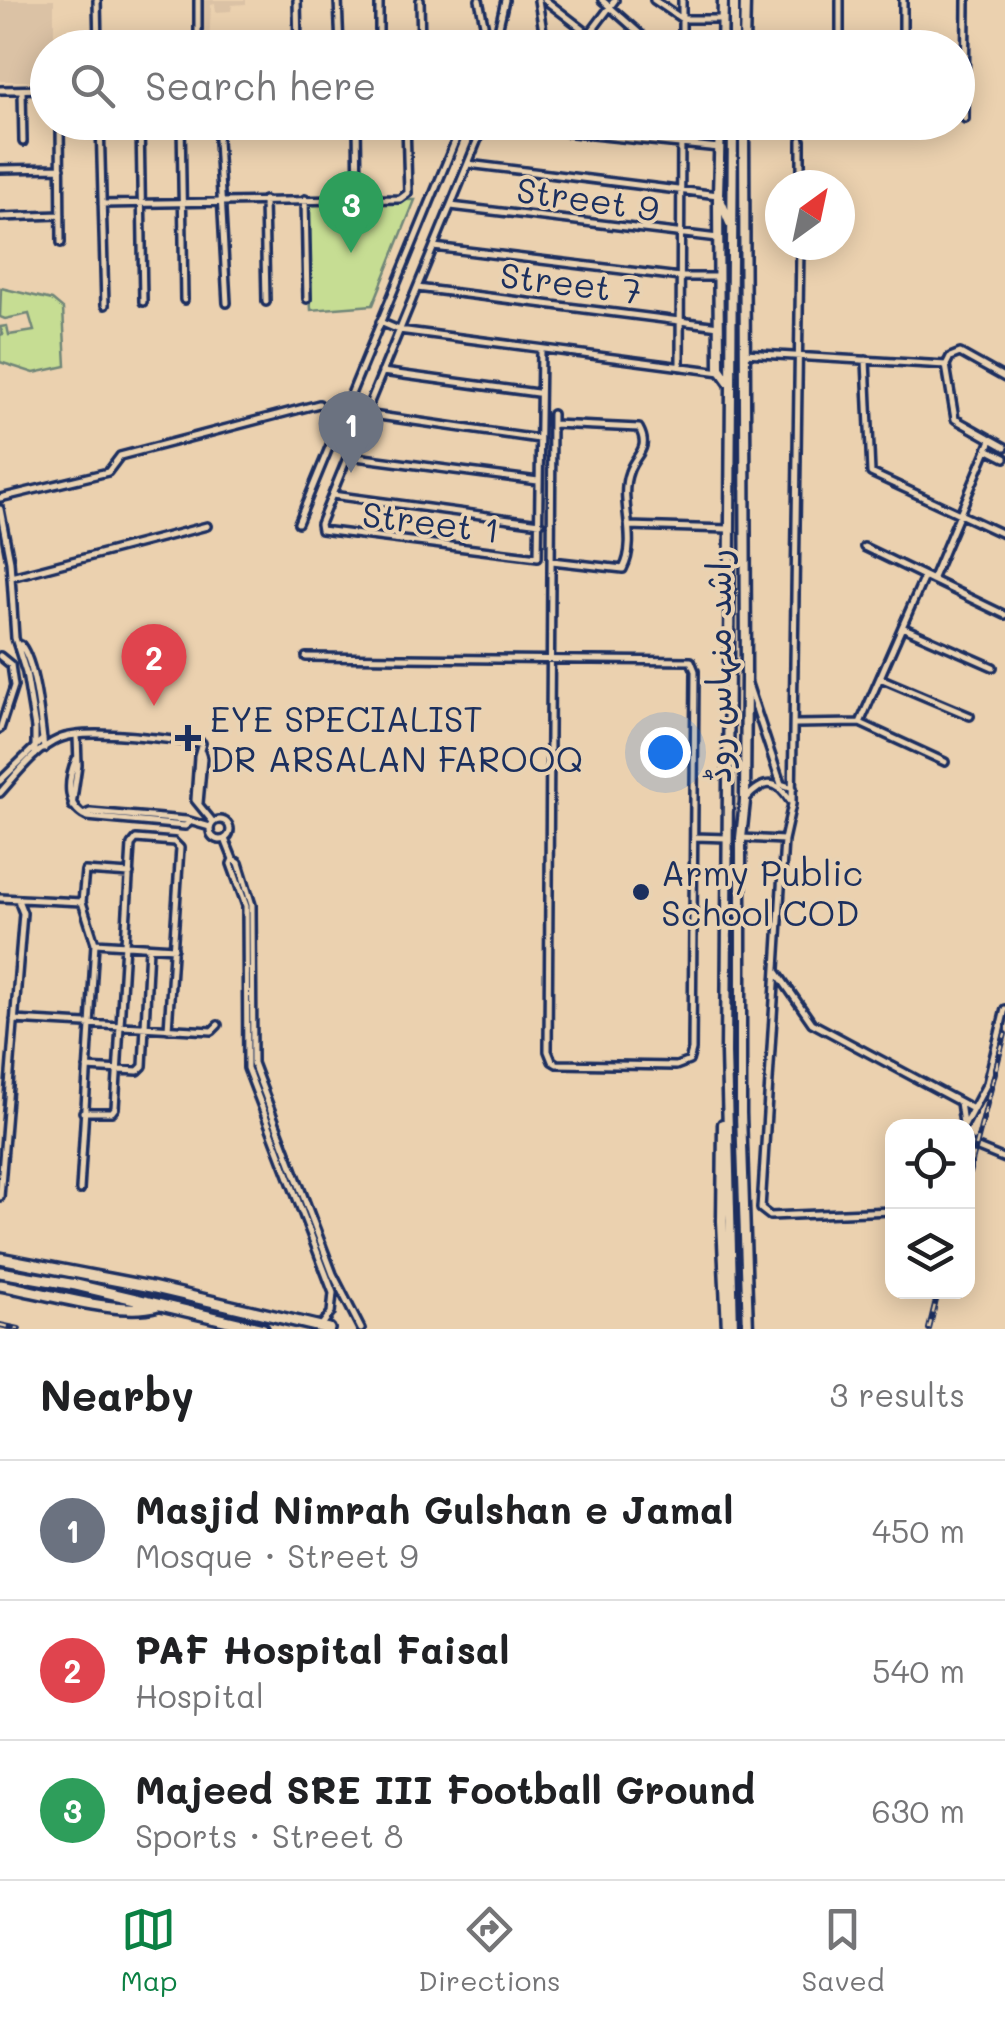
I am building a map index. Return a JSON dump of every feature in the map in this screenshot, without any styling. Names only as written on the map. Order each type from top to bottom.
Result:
[{"type":"highway","points":[[0,1258],[248,1308],[325,1328]]},
{"type":"highway","points":[[0,1272],[263,1329]]},
{"type":"highway","points":[[0,1284],[121,1309],[160,1304]]},
{"type":"main road","points":[[722,30],[723,0]]},
{"type":"main road","points":[[734,0],[734,30]]},
{"type":"main road","points":[[745,30],[746,0]]},
{"type":"main road","points":[[719,140],[719,368],[732,389]]},
{"type":"main road","name":"راشد منہاس روڈ","points":[[730,1329],[726,1110],[733,140]]},
{"type":"main road","name":"راشد منہاس روڈ","points":[[744,140],[746,676],[741,838],[741,1113],[748,1329]]},
{"type":"main road","points":[[718,195],[732,226]]},
{"type":"main road","points":[[733,283],[738,280],[744,234]]},
{"type":"main road","points":[[734,335],[743,290]]},
{"type":"main road","points":[[726,1110],[721,1136],[730,1329]]},
{"type":"street","points":[[97,0],[98,30]]},
{"type":"street","points":[[198,0],[198,30]]},
{"type":"street","points":[[297,0],[298,30]]},
{"type":"street","points":[[338,0],[339,30]]},
{"type":"street","points":[[379,0],[379,30]]},
{"type":"street","points":[[420,0],[421,30]]},
{"type":"street","points":[[479,0],[487,30]]},
{"type":"street","points":[[497,30],[505,0]]},
{"type":"street","points":[[541,0],[583,30]]},
{"type":"street","points":[[541,0],[544,30]]},
{"type":"street","points":[[602,0],[636,30]]},
{"type":"street","points":[[592,30],[616,0]]},
{"type":"street","points":[[654,0],[682,19],[722,20]]},
{"type":"street","points":[[682,0],[682,30]]},
{"type":"street","points":[[840,0],[840,30]]},
{"type":"street","points":[[903,0],[903,30]]},
{"type":"street","points":[[966,0],[966,30]]},
{"type":"street","points":[[0,90],[30,90]]},
{"type":"street","points":[[22,90],[23,142]]},
{"type":"street","points":[[60,140],[61,243]]},
{"type":"street","points":[[100,140],[105,305]]},
{"type":"street","points":[[140,140],[143,302]]},
{"type":"street","points":[[181,140],[184,300]]},
{"type":"street","points":[[218,140],[227,302]]},
{"type":"street","points":[[356,140],[358,198]]},
{"type":"street","points":[[102,204],[400,199],[408,193],[407,140]]},
{"type":"street","points":[[298,523],[456,140]]},
{"type":"street","name":"Street 9","points":[[319,528],[478,140]]},
{"type":"street","points":[[636,140],[719,148]]},
{"type":"street","points":[[680,367],[681,140]]},
{"type":"street","points":[[800,170],[801,140]]},
{"type":"street","points":[[468,164],[718,195]]},
{"type":"street","points":[[0,169],[61,168]]},
{"type":"street","points":[[305,199],[307,299]]},
{"type":"street","points":[[264,200],[266,302]]},
{"type":"street","name":"Street 9","points":[[451,206],[718,238]]},
{"type":"street","points":[[0,216],[61,215]]},
{"type":"street","points":[[434,247],[680,277],[719,277]]},
{"type":"street","points":[[800,260],[792,804],[784,840],[774,968],[763,1213],[770,1216],[885,1211]]},
{"type":"street","name":"Street 7","points":[[417,288],[718,326]]},
{"type":"street","points":[[380,322],[400,330],[541,351],[724,373]]},
{"type":"street","points":[[332,495],[540,523],[541,351]]},
{"type":"street","points":[[743,353],[946,364]]},
{"type":"street","points":[[1005,378],[960,353],[950,356],[946,364],[955,419],[1005,447]]},
{"type":"street","points":[[866,360],[870,470],[881,480],[1005,535]]},
{"type":"street","points":[[382,372],[538,393]]},
{"type":"street","points":[[0,498],[108,472],[120,456],[319,404]]},
{"type":"street","points":[[365,414],[539,438]]},
{"type":"street","points":[[306,657],[550,661],[690,662],[695,671],[692,1050],[688,1061],[676,1066],[557,1064],[548,1051],[550,661],[552,561],[552,414]]},
{"type":"street","points":[[552,424],[641,430],[642,454],[628,476],[629,554],[623,570],[552,561]]},
{"type":"street","points":[[860,723],[991,440]]},
{"type":"street","points":[[987,449],[1005,458]]},
{"type":"street","points":[[348,456],[540,481]]},
{"type":"street","points":[[0,509],[16,638],[26,652],[44,748]]},
{"type":"street","name":"Street 1","points":[[319,528],[334,534],[538,557],[540,523]]},
{"type":"street","points":[[11,577],[207,526]]},
{"type":"street","points":[[628,526],[729,528]]},
{"type":"street","points":[[864,547],[1005,615]]},
{"type":"street","points":[[902,627],[994,667]]},
{"type":"street","points":[[19,644],[35,755]]},
{"type":"street","points":[[0,656],[11,665],[14,686],[0,729]]},
{"type":"street","points":[[746,676],[779,778],[792,788]]},
{"type":"street","points":[[880,678],[970,716]]},
{"type":"street","points":[[795,724],[860,723],[945,762]]},
{"type":"street","points":[[77,736],[72,806],[84,815],[90,812],[211,825],[222,820],[230,826],[225,839],[233,859],[239,863],[252,905],[253,1063],[333,1293],[332,1313],[325,1328]]},
{"type":"street","points":[[0,792],[55,740],[77,736],[202,742],[199,804],[211,825],[212,836],[225,839]]},
{"type":"street","points":[[0,781],[42,739]]},
{"type":"street","points":[[745,800],[760,784],[769,782],[780,787],[792,804]]},
{"type":"street","points":[[694,838],[728,838]]},
{"type":"street","points":[[741,838],[784,840]]},
{"type":"street","points":[[83,1112],[112,1112],[133,841],[157,840],[178,845],[168,1029]]},
{"type":"street","points":[[80,1190],[95,943],[82,902],[85,871],[130,874]]},
{"type":"street","points":[[0,898],[82,902]]},
{"type":"street","points":[[0,1197],[23,913],[18,900]]},
{"type":"street","points":[[95,943],[174,948]]},
{"type":"street","points":[[86,1068],[140,1070],[149,947]]},
{"type":"street","points":[[774,968],[812,1023],[973,1109]]},
{"type":"street","points":[[968,1119],[987,1083],[1005,1010]]},
{"type":"street","points":[[14,1020],[212,1031],[218,1025]]},
{"type":"street","points":[[960,1102],[963,1119]]},
{"type":"street","points":[[275,1130],[360,1329]]},
{"type":"street","points":[[975,1147],[1005,1159]]},
{"type":"street","points":[[323,1270],[331,1267]]},
{"type":"street","points":[[333,1293],[341,1290]]},
{"type":"shaded area","points":[[0,0],[54,0],[54,30],[30,30],[30,81],[0,81]]},
{"type":"shaded area","points":[[200,0],[246,0],[246,4],[232,5],[231,11],[216,12],[215,4],[211,5],[210,30],[201,30]]},
{"type":"green space","points":[[305,199],[415,200],[373,305],[311,310]]},
{"type":"green space","points":[[1,288],[52,300],[63,309],[66,366],[34,373],[0,362],[0,327],[7,326],[9,335],[34,331],[29,314],[0,317]]},
{"type":"railway","points":[[975,1150],[1005,1034]]},
{"type":"railway","points":[[929,1329],[936,1299]]},
{"type":"railway","points":[[0,1325],[19,1329]]},
{"type":"place","name":"Majeed SRE III Football Ground","points":[[351,253]]},
{"type":"place","name":"Masjid Nimrah Gulshan e Jamal","points":[[351,473]]},
{"type":"place","name":"PAF Hospital Faisal","points":[[154,706]]},
{"type":"place","name":"EYE SPECIALIST DR ARSALAN FAROOQ","points":[[188,738]]},
{"type":"place","name":"Army Public School COD","points":[[641,892]]}]
